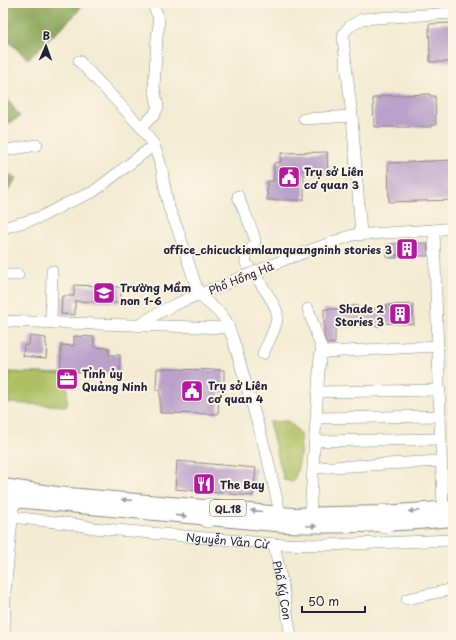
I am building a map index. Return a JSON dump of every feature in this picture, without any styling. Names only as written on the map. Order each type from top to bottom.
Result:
[{"type":"main road","name":"Nguyễn Văn Cừ","points":[[3,486],[208,513],[286,526],[321,527],[448,509]]},
{"type":"main road","name":"Nguyễn Văn Cừ","points":[[9,499],[208,513],[280,513],[384,519],[453,519]]},
{"type":"street","points":[[141,127],[154,115],[158,108],[154,87],[159,24],[158,16],[152,3]]},
{"type":"street","points":[[361,234],[352,116],[343,38],[344,33],[349,27],[362,19],[453,12]]},
{"type":"street","points":[[79,61],[141,127],[154,145],[162,169],[169,208],[178,230],[199,295],[221,314],[229,328],[255,413],[280,513]]},
{"type":"street","points":[[304,119],[352,116]]},
{"type":"street","points":[[7,150],[37,145]]},
{"type":"street","points":[[3,228],[41,217],[92,192],[154,145]]},
{"type":"street","points":[[238,196],[255,239],[253,247],[248,252],[246,257],[246,263],[274,304],[278,314],[263,354]]},
{"type":"street","name":"Phố Hồng Hà","points":[[139,326],[160,311],[347,236],[453,228]]},
{"type":"street","points":[[434,230],[441,461],[448,509]]},
{"type":"street","name":"Phố Hồng Hà","points":[[434,230],[453,236]]},
{"type":"street","points":[[51,322],[52,271]]},
{"type":"street","points":[[3,274],[18,275]]},
{"type":"street","points":[[308,309],[323,353]]},
{"type":"street","points":[[3,321],[229,328]]},
{"type":"street","points":[[310,515],[316,441],[319,358],[323,353],[438,346]]},
{"type":"street","points":[[318,392],[440,390]]},
{"type":"street","points":[[317,418],[440,416]]},
{"type":"street","points":[[316,441],[441,439]]},
{"type":"street","points":[[314,468],[441,461]]},
{"type":"street","points":[[4,637],[4,600],[9,499]]},
{"type":"street","name":"Nguyễn Văn Cừ","points":[[8,516],[94,528],[274,544],[325,545],[453,540]]},
{"type":"street","name":"Phố Ký Con","points":[[274,544],[283,588],[290,637]]},
{"type":"street","points":[[407,599],[453,589]]},
{"type":"green space","points":[[3,3],[84,3],[75,15],[28,59],[3,37]]},
{"type":"green space","points":[[3,92],[20,117],[3,126]]},
{"type":"green space","points":[[3,171],[16,178],[9,190],[3,193]]},
{"type":"green space","points":[[9,372],[68,374],[67,406],[8,403]]},
{"type":"green space","points":[[287,421],[298,431],[301,440],[300,459],[293,482],[284,480],[269,422]]},
{"type":"building","points":[[453,23],[453,62],[430,62],[429,24]]},
{"type":"building","points":[[430,94],[430,96],[435,96],[436,125],[431,125],[431,127],[374,127],[373,98],[380,98],[380,96]]},
{"type":"building","name":"Trụ sở Liên cơ quan 3","points":[[327,152],[328,174],[304,174],[304,200],[267,200],[267,181],[274,181],[274,163],[281,162],[281,153]]},
{"type":"building","points":[[453,160],[453,200],[389,202],[388,163]]},
{"type":"building","name":"office_chicuckiemlamquangninh stories 3","points":[[427,243],[428,256],[419,256],[419,253],[396,255],[397,258],[387,258],[386,244]]},
{"type":"building","points":[[74,285],[121,287],[121,303],[75,301],[75,315],[61,314],[62,296],[74,296]]},
{"type":"building","points":[[413,304],[414,324],[380,323],[380,326],[335,327],[335,343],[327,344],[324,335],[324,309],[339,309],[339,307],[358,306],[358,309],[386,308],[386,305]]},
{"type":"building","points":[[30,336],[46,338],[46,358],[23,356],[24,345],[29,345]]},
{"type":"building","points":[[74,336],[94,337],[94,347],[109,348],[109,355],[120,355],[120,374],[61,372],[61,345],[74,346]]},
{"type":"building","name":"Trụ sở Liên cơ quan 4","points":[[157,369],[224,370],[224,393],[219,392],[218,414],[160,413],[160,390],[156,390]]},
{"type":"building","points":[[177,461],[256,468],[253,496],[175,489]]},
{"type":"place","name":"Trụ sở Liên cơ quan 3","points":[[289,177]]},
{"type":"place","name":"office_chicuckiemlamquangninh stories 3","points":[[407,249]]},
{"type":"place","name":"Trường Mầm non 1-6","points":[[104,293]]},
{"type":"place","name":"Shade 2 Stories 3","points":[[400,314]]},
{"type":"place","name":"Tỉnh ủy Quảng Ninh","points":[[67,379]]},
{"type":"place","name":"Trụ sở Liên cơ quan 4","points":[[192,391]]},
{"type":"place","name":"The Bay","points":[[204,484]]}]
